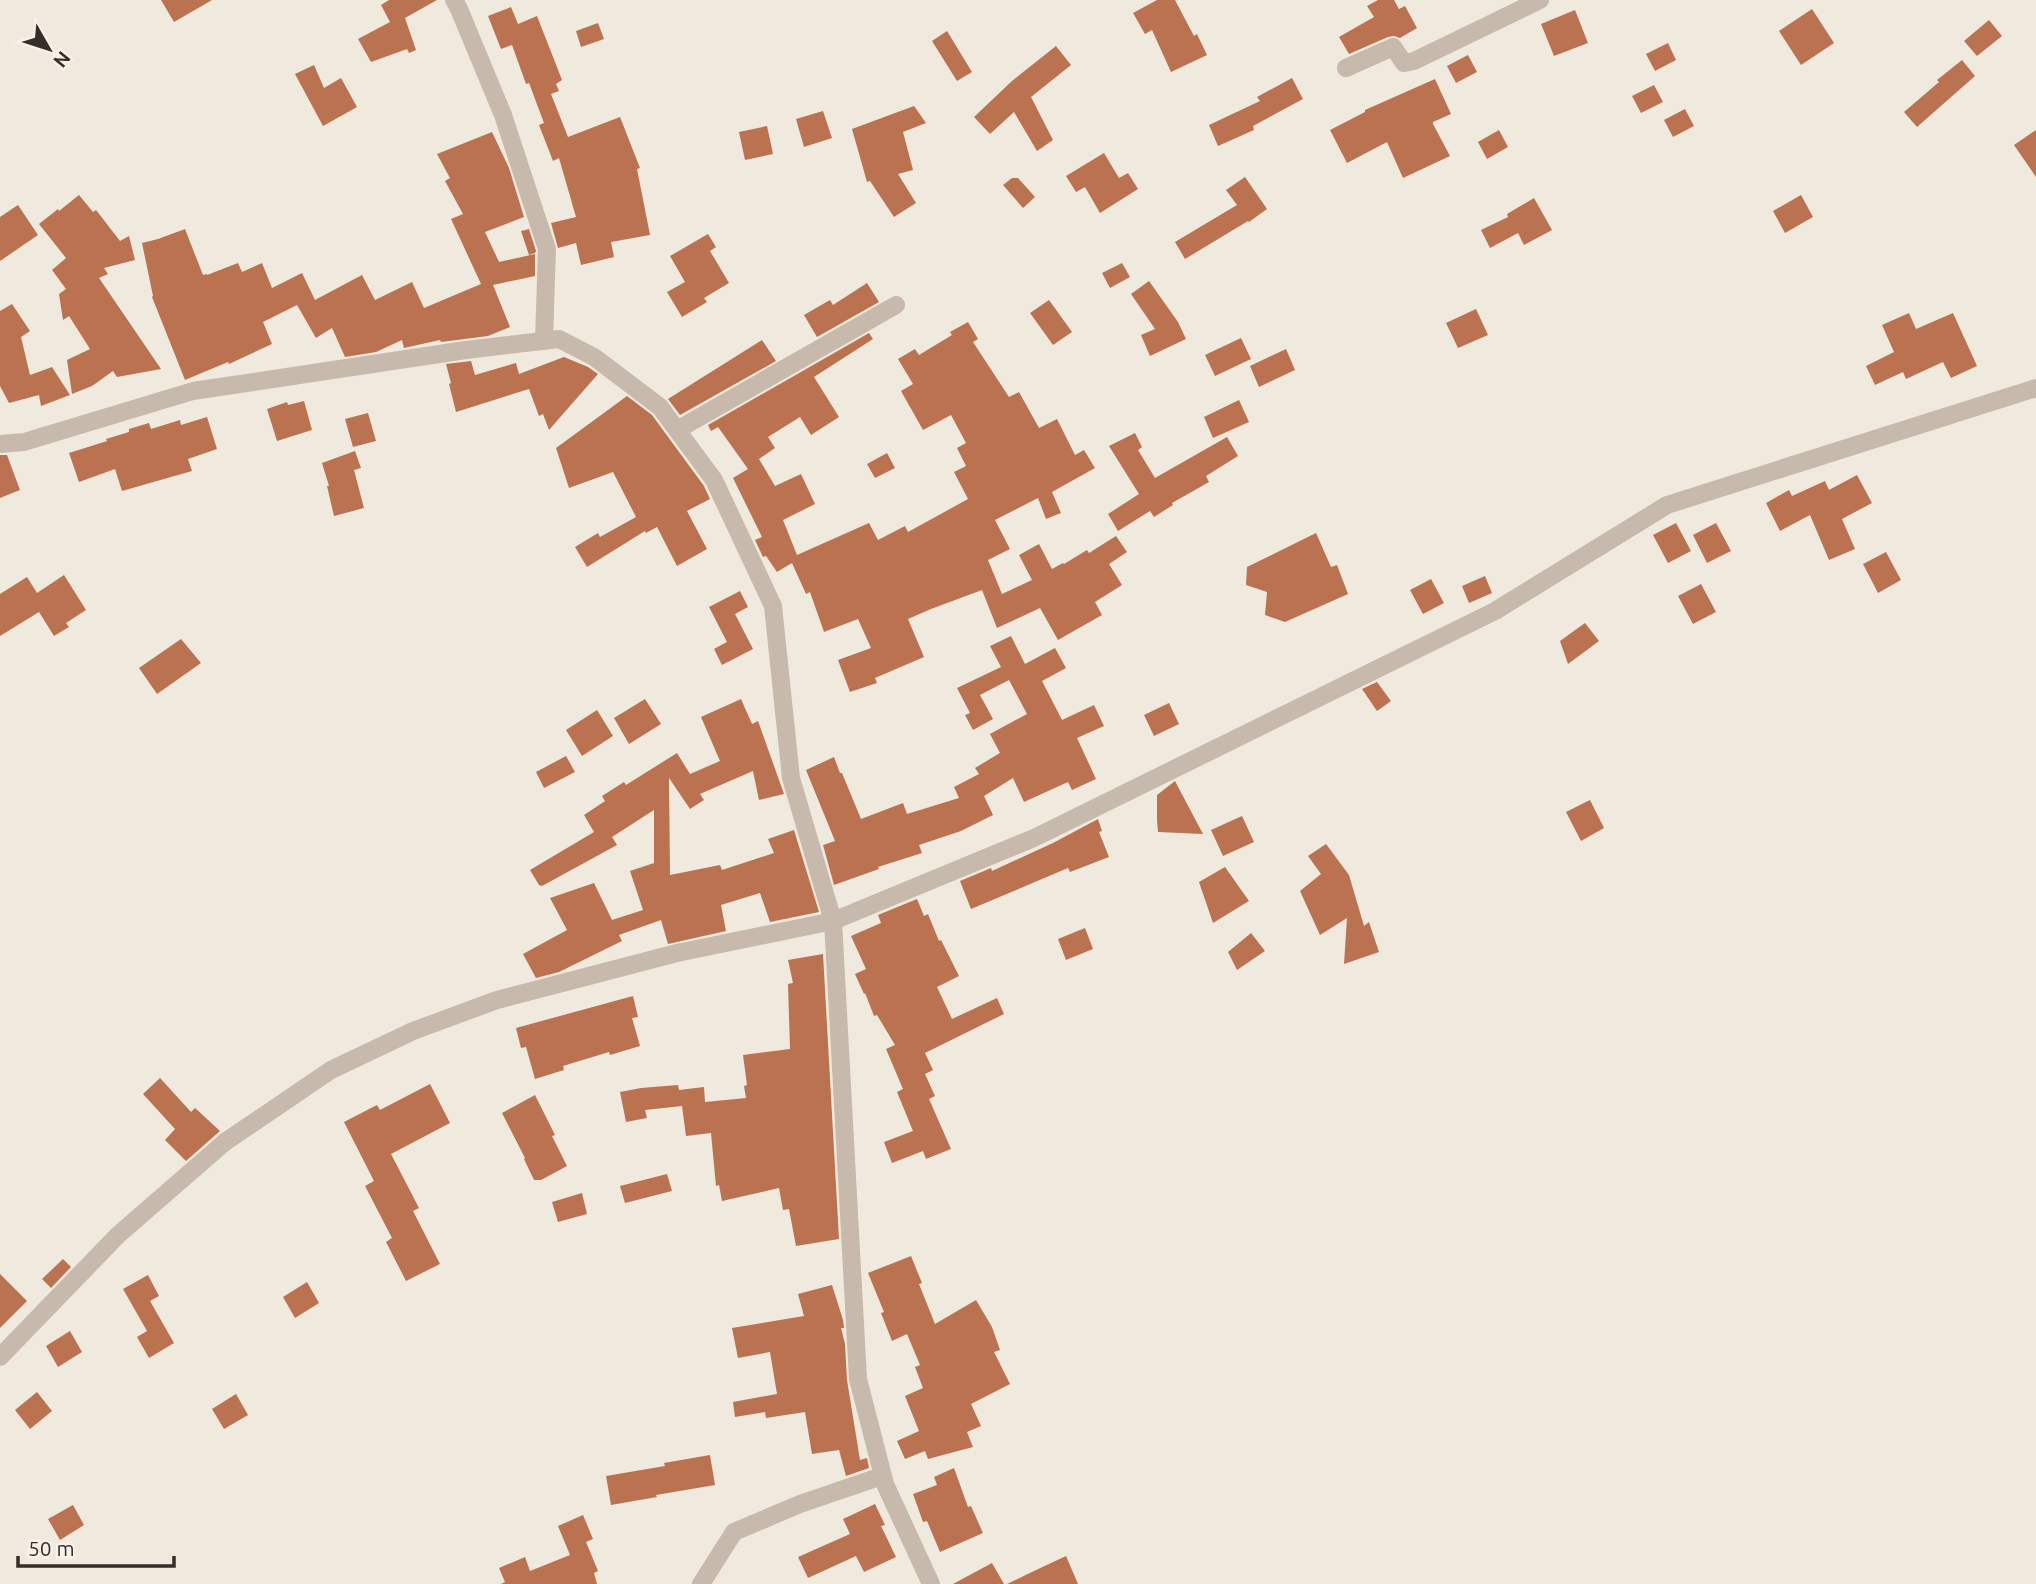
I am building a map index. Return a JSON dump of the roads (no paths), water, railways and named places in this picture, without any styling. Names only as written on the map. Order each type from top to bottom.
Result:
[{"type":"street","points":[[454,0],[503,115],[547,249],[544,341]]},
{"type":"street","points":[[1346,68],[1393,47],[1404,63],[1414,61],[1540,0]]},
{"type":"street","points":[[677,430],[896,305]]},
{"type":"street","points":[[0,444],[24,442],[193,391],[452,352],[559,339],[594,357],[660,407],[713,480],[773,606],[791,778],[833,921],[858,1379],[882,1476],[931,1584]]},
{"type":"street","points":[[0,1357],[118,1235],[225,1142],[331,1070],[413,1031],[497,1000],[677,953],[833,921],[1034,838],[1495,611],[1667,505],[2036,388]]},
{"type":"street","points":[[701,1584],[734,1532],[800,1504],[882,1476]]}]
